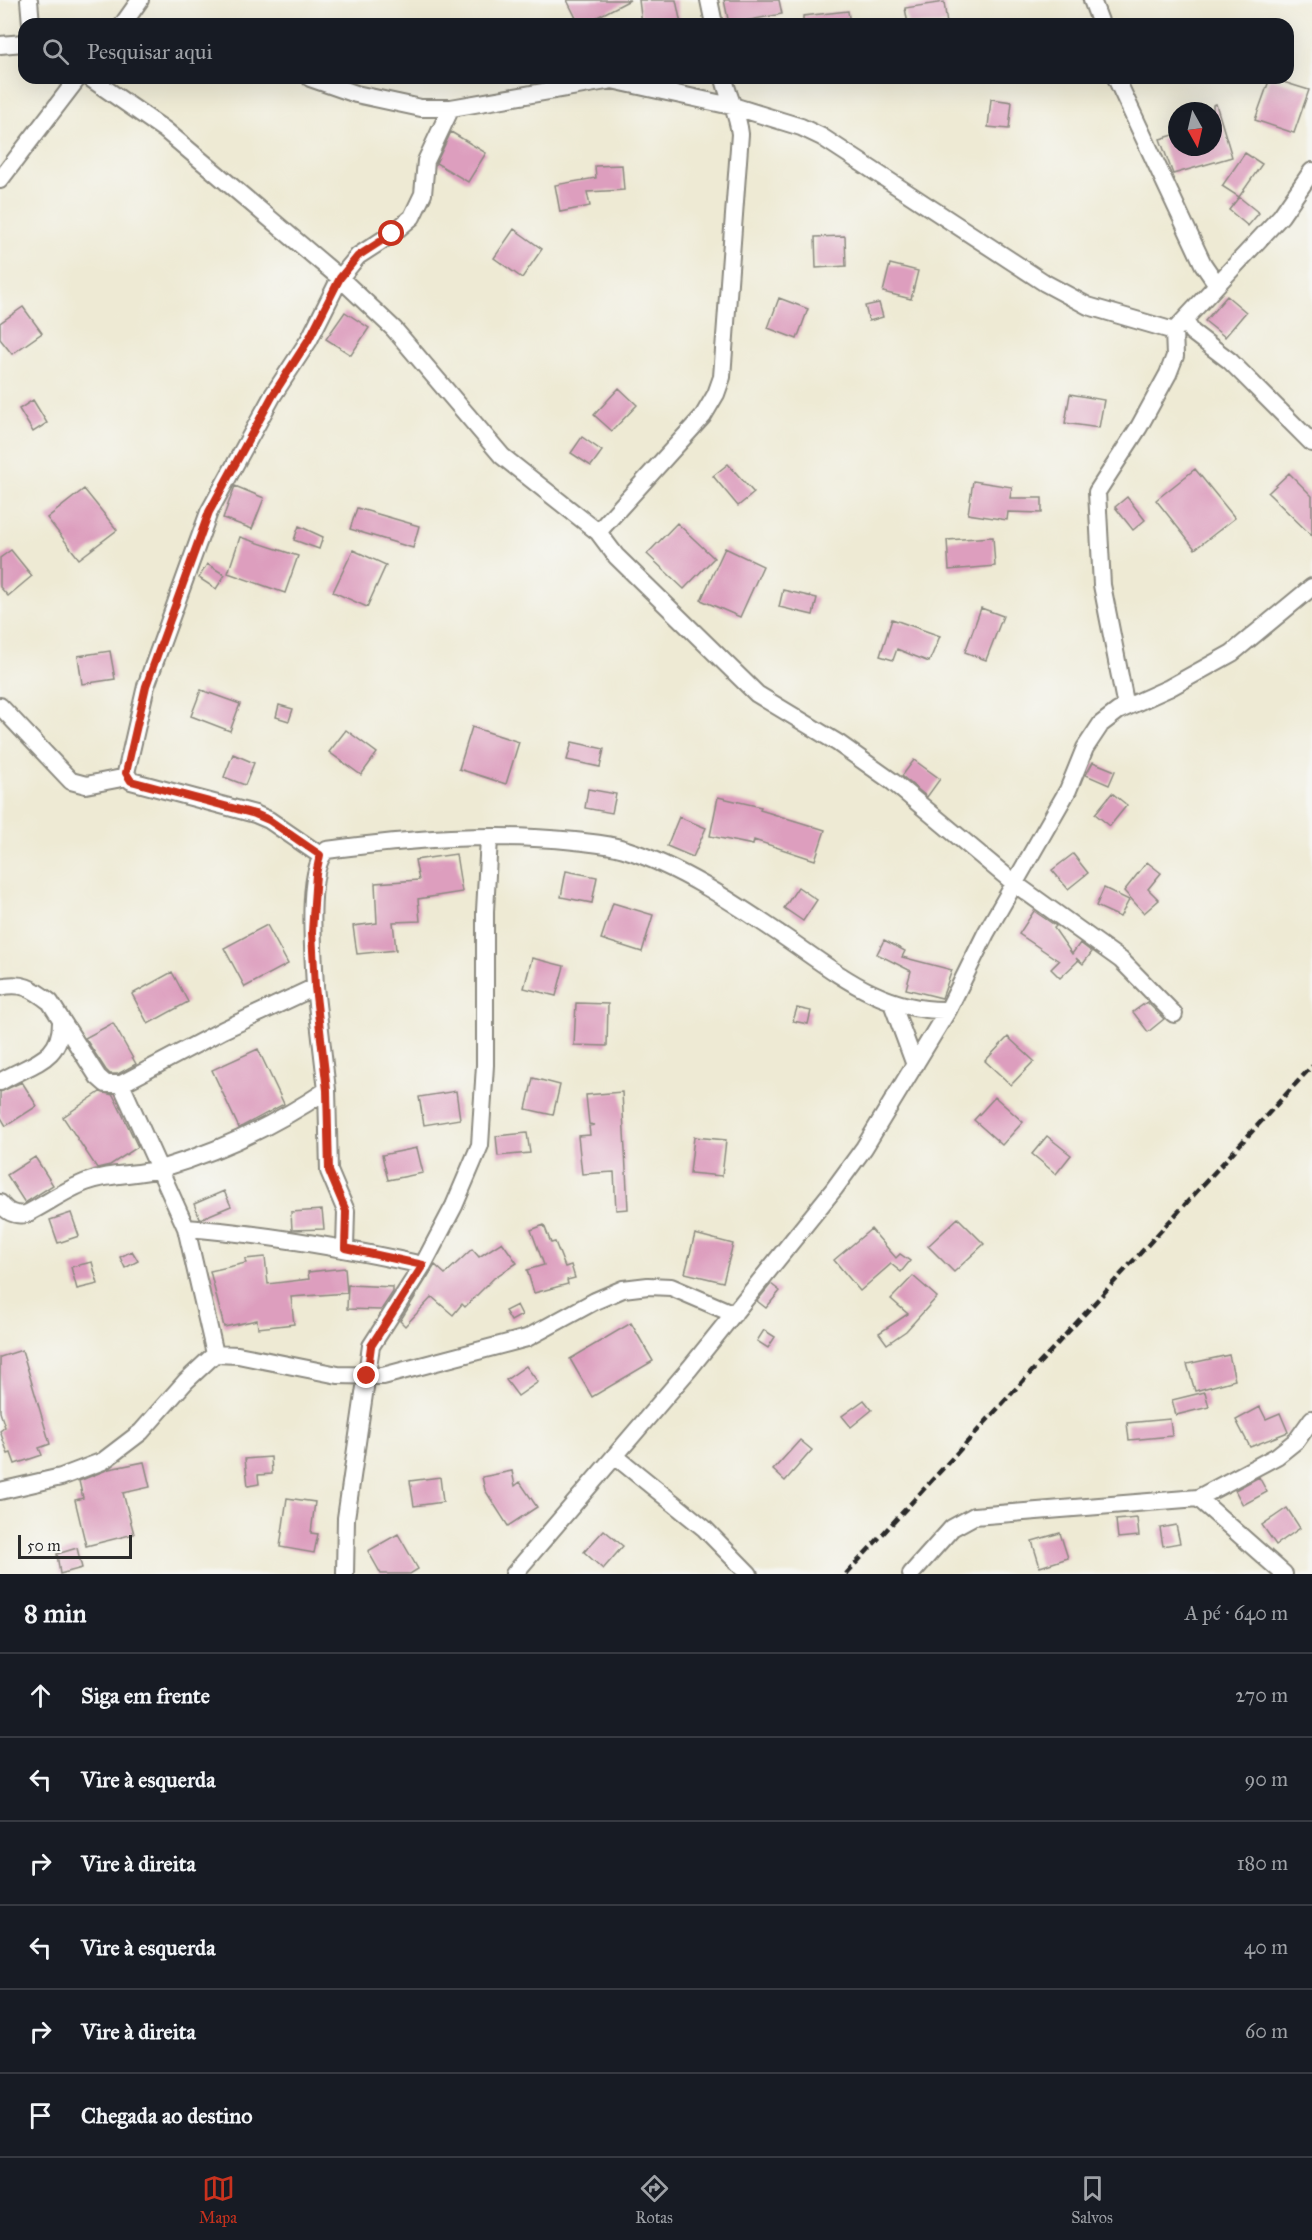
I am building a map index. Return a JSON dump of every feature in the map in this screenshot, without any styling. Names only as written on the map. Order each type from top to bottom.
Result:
[{"type":"street","points":[[29,0],[31,18]]},
{"type":"street","points":[[127,18],[140,0]]},
{"type":"street","points":[[709,0],[713,18]]},
{"type":"street","points":[[1092,0],[1099,18]]},
{"type":"street","points":[[0,45],[18,44]]},
{"type":"street","points":[[0,180],[73,84]]},
{"type":"street","points":[[99,84],[165,130],[340,278],[394,329],[502,456],[598,532],[616,556],[758,694],[837,743],[893,782],[1014,883],[1121,960],[1174,1014]]},
{"type":"street","points":[[327,84],[356,94],[410,106],[451,108],[589,84]]},
{"type":"street","points":[[630,84],[735,107],[801,127],[822,137],[1045,283],[1088,306],[1180,326],[1192,332],[1230,361],[1312,443]]},
{"type":"street","points":[[598,532],[704,416],[716,394],[725,353],[740,146],[735,107],[727,93],[725,84]]},
{"type":"street","points":[[1119,84],[1203,264],[1216,283]]},
{"type":"street","points":[[127,777],[146,686],[209,512],[273,395],[309,339],[340,278],[358,256],[392,234],[412,217],[423,194],[426,161],[451,108]]},
{"type":"street","points":[[1126,707],[1102,585],[1097,492],[1139,427],[1168,374],[1175,356],[1180,326],[1216,283],[1281,216],[1312,171]]},
{"type":"street","points":[[514,1574],[734,1314],[864,1148],[948,1010],[986,933],[1068,790],[1085,748],[1101,724],[1126,707],[1169,688],[1233,653],[1312,587]]},
{"type":"street","points":[[0,706],[71,781],[86,785],[127,777],[255,814],[269,820],[320,855]]},
{"type":"street","points":[[345,1248],[346,1211],[329,1171],[327,1090],[315,987],[312,932],[316,874],[320,855],[327,850],[425,839],[538,837],[609,845],[635,852],[706,887],[825,966],[879,998],[919,1010],[948,1010]]},
{"type":"street","points":[[345,1574],[346,1518],[371,1346],[423,1265],[454,1206],[480,1145],[485,1065],[484,911],[489,838]]},
{"type":"street","points":[[0,987],[14,984],[26,985],[50,1002],[98,1077],[106,1084],[121,1084],[223,1030],[315,987]]},
{"type":"street","points":[[892,1003],[915,1065]]},
{"type":"street","points":[[0,1082],[49,1057],[61,1033],[61,1020]]},
{"type":"street","points":[[121,1084],[186,1228],[215,1354]]},
{"type":"street","points":[[0,1203],[6,1210],[18,1215],[26,1214],[87,1181],[160,1169],[264,1130],[327,1090]]},
{"type":"street","points":[[186,1228],[253,1234],[345,1248],[423,1265]]},
{"type":"street","points":[[0,1491],[68,1475],[103,1461],[141,1432],[186,1381],[215,1354],[238,1355],[338,1375],[367,1376],[401,1373],[527,1338],[595,1301],[623,1289],[648,1286],[671,1287],[734,1314]]},
{"type":"street","points":[[911,1574],[952,1528],[974,1516],[1198,1498],[1277,1456],[1297,1440],[1312,1419]]},
{"type":"street","points":[[615,1456],[658,1488],[704,1528],[748,1574]]},
{"type":"street","points":[[1198,1498],[1284,1574]]},
{"type":"building","points":[[567,0],[630,0],[596,18],[576,18]]},
{"type":"building","points":[[639,0],[676,0],[680,18],[641,18]]},
{"type":"building","points":[[724,0],[779,0],[782,14],[761,18],[728,18]]},
{"type":"building","points":[[944,2],[946,18],[907,18],[905,8]]},
{"type":"building","points":[[848,11],[849,18],[803,18],[803,16]]},
{"type":"building","points":[[1268,84],[1290,84],[1309,90],[1294,133],[1255,120]]},
{"type":"building","points":[[991,99],[1012,102],[1009,129],[988,127]]},
{"type":"building","points":[[1222,124],[1232,157],[1173,174],[1160,139],[1168,137],[1168,156],[1222,156]]},
{"type":"building","points":[[451,132],[486,153],[468,182],[436,163]]},
{"type":"building","points":[[1245,153],[1262,164],[1239,197],[1222,186]]},
{"type":"building","points":[[622,165],[624,190],[587,192],[590,206],[560,212],[555,185],[596,178],[595,166]]},
{"type":"building","points":[[1239,197],[1259,213],[1248,226],[1229,210]]},
{"type":"building","points":[[514,229],[542,249],[522,278],[494,258]]},
{"type":"building","points":[[845,236],[846,266],[816,268],[815,237]]},
{"type":"building","points":[[890,264],[918,271],[911,299],[883,292]]},
{"type":"building","points":[[1227,296],[1246,312],[1225,337],[1205,321]]},
{"type":"building","points":[[779,298],[808,309],[797,339],[768,328]]},
{"type":"building","points":[[879,303],[883,317],[869,321],[865,306]]},
{"type":"building","points":[[23,307],[42,333],[12,354],[0,339],[0,323]]},
{"type":"building","points":[[345,312],[369,328],[351,355],[326,339]]},
{"type":"building","points":[[619,388],[637,405],[612,431],[594,415]]},
{"type":"building","points":[[1070,394],[1104,400],[1099,428],[1065,423]]},
{"type":"building","points":[[33,400],[47,423],[33,432],[19,409]]},
{"type":"building","points":[[582,437],[602,451],[591,466],[571,453]]},
{"type":"building","points":[[728,464],[754,493],[738,506],[713,476]]},
{"type":"building","points":[[1195,469],[1235,518],[1195,549],[1156,500]]},
{"type":"building","points":[[1289,473],[1312,496],[1312,536],[1268,493]]},
{"type":"building","points":[[973,481],[1012,487],[1010,498],[1042,498],[1042,513],[1008,512],[1007,520],[968,514]]},
{"type":"building","points":[[235,486],[264,498],[252,529],[223,518]]},
{"type":"building","points":[[84,489],[117,530],[79,559],[47,518]]},
{"type":"building","points":[[1127,497],[1145,520],[1133,530],[1115,507]]},
{"type":"building","points":[[357,508],[419,526],[413,548],[350,529]]},
{"type":"building","points":[[677,523],[714,558],[684,589],[647,554]]},
{"type":"building","points":[[299,526],[323,537],[319,549],[294,540]]},
{"type":"building","points":[[240,537],[298,556],[285,593],[228,573]]},
{"type":"building","points":[[993,537],[995,566],[949,570],[947,540]]},
{"type":"building","points":[[725,548],[763,566],[740,617],[701,600]]},
{"type":"building","points":[[11,550],[32,576],[8,596],[0,587],[0,558]]},
{"type":"building","points":[[353,550],[386,565],[367,607],[333,592]]},
{"type":"building","points":[[207,564],[225,575],[216,589],[199,578]]},
{"type":"building","points":[[783,590],[817,598],[813,615],[779,607]]},
{"type":"building","points":[[981,608],[1003,616],[986,660],[965,652]]},
{"type":"building","points":[[892,619],[940,636],[929,662],[897,649],[893,660],[880,656]]},
{"type":"building","points":[[110,651],[115,679],[82,684],[78,656]]},
{"type":"building","points":[[201,690],[240,704],[230,731],[191,716]]},
{"type":"building","points":[[279,705],[293,709],[289,721],[276,717]]},
{"type":"building","points":[[472,727],[519,742],[506,784],[459,769]]},
{"type":"building","points":[[346,730],[377,753],[361,775],[329,752]]},
{"type":"building","points":[[572,742],[604,749],[600,767],[567,760]]},
{"type":"building","points":[[233,754],[254,763],[245,785],[224,777]]},
{"type":"building","points":[[914,760],[940,779],[927,797],[902,776]]},
{"type":"building","points":[[1093,762],[1115,771],[1109,785],[1086,775]]},
{"type":"building","points":[[588,789],[616,794],[612,813],[585,808]]},
{"type":"building","points":[[1112,793],[1127,805],[1110,826],[1095,814]]},
{"type":"building","points":[[718,797],[761,807],[760,810],[825,830],[815,860],[754,840],[753,845],[710,836]]},
{"type":"building","points":[[679,817],[706,828],[693,857],[667,846]]},
{"type":"building","points":[[456,854],[462,892],[418,899],[420,921],[393,922],[396,950],[357,954],[353,926],[377,923],[375,883],[419,880],[415,860]]},
{"type":"building","points":[[1073,854],[1088,873],[1068,889],[1052,870]]},
{"type":"building","points":[[1147,862],[1161,873],[1148,889],[1159,900],[1144,913],[1124,891]]},
{"type":"building","points":[[566,871],[597,877],[592,903],[561,897]]},
{"type":"building","points":[[798,887],[817,900],[803,921],[784,908]]},
{"type":"building","points":[[1104,888],[1129,900],[1120,917],[1096,906]]},
{"type":"building","points":[[613,903],[653,915],[642,952],[601,939]]},
{"type":"building","points":[[1034,911],[1056,926],[1054,928],[1072,954],[1080,943],[1092,952],[1083,964],[1076,958],[1078,961],[1060,978],[1051,969],[1059,961],[1019,934]]},
{"type":"building","points":[[267,925],[288,964],[245,987],[224,948]]},
{"type":"building","points":[[884,940],[905,951],[902,957],[952,970],[942,998],[906,989],[911,971],[877,954]]},
{"type":"building","points":[[532,958],[564,966],[556,996],[524,988]]},
{"type":"building","points":[[172,972],[188,1002],[148,1024],[132,994]]},
{"type":"building","points":[[1147,1002],[1164,1019],[1148,1032],[1133,1012]]},
{"type":"building","points":[[576,1003],[608,1004],[607,1046],[574,1045]]},
{"type":"building","points":[[797,1008],[811,1011],[808,1024],[793,1021]]},
{"type":"building","points":[[113,1023],[136,1064],[118,1074],[110,1074],[106,1070],[85,1038]]},
{"type":"building","points":[[1008,1037],[1034,1061],[1011,1085],[985,1061]]},
{"type":"building","points":[[258,1049],[284,1104],[239,1128],[212,1070]]},
{"type":"building","points":[[533,1078],[560,1085],[553,1115],[526,1109]]},
{"type":"building","points":[[22,1082],[37,1106],[6,1126],[0,1116],[0,1092]]},
{"type":"building","points":[[456,1091],[460,1119],[424,1125],[419,1097]]},
{"type":"building","points":[[100,1092],[113,1095],[138,1147],[110,1165],[97,1168],[63,1117]]},
{"type":"building","points":[[622,1092],[628,1209],[616,1210],[614,1172],[582,1174],[578,1136],[590,1135],[589,1126],[595,1125],[589,1124],[586,1095]]},
{"type":"building","points":[[995,1097],[1023,1122],[1002,1145],[974,1120]]},
{"type":"building","points":[[527,1133],[530,1153],[498,1156],[496,1136]]},
{"type":"building","points":[[1047,1136],[1071,1155],[1056,1174],[1032,1154]]},
{"type":"building","points":[[694,1137],[726,1140],[722,1176],[690,1173]]},
{"type":"building","points":[[417,1148],[423,1173],[388,1180],[382,1155]]},
{"type":"building","points":[[35,1157],[53,1185],[25,1203],[7,1175]]},
{"type":"building","points":[[224,1191],[231,1206],[200,1219],[194,1204]]},
{"type":"building","points":[[322,1210],[324,1229],[292,1230],[291,1212]]},
{"type":"building","points":[[71,1213],[79,1236],[58,1243],[50,1220]]},
{"type":"building","points":[[958,1218],[984,1244],[954,1272],[928,1246]]},
{"type":"building","points":[[544,1225],[551,1243],[555,1242],[565,1267],[571,1265],[575,1278],[567,1280],[568,1284],[534,1293],[527,1270],[544,1265],[531,1230]]},
{"type":"building","points":[[871,1229],[896,1258],[900,1254],[910,1261],[901,1272],[891,1264],[860,1291],[834,1260]]},
{"type":"building","points":[[695,1234],[733,1244],[723,1282],[685,1273]]},
{"type":"building","points":[[502,1242],[517,1263],[495,1277],[465,1307],[462,1304],[453,1315],[432,1297],[405,1326],[400,1321],[435,1265],[445,1274],[472,1249],[479,1257]]},
{"type":"building","points":[[132,1251],[138,1261],[125,1268],[120,1257]]},
{"type":"building","points":[[265,1257],[268,1284],[309,1279],[308,1272],[345,1268],[347,1293],[291,1297],[294,1324],[258,1328],[257,1320],[224,1327],[210,1271],[246,1263],[245,1259]]},
{"type":"building","points":[[92,1262],[98,1284],[77,1289],[71,1267]]},
{"type":"building","points":[[913,1276],[937,1297],[906,1331],[887,1344],[879,1333],[908,1314],[891,1299]]},
{"type":"building","points":[[771,1284],[780,1291],[766,1308],[757,1301]]},
{"type":"building","points":[[348,1285],[393,1287],[393,1292],[381,1310],[347,1309]]},
{"type":"building","points":[[517,1305],[522,1315],[511,1321],[505,1311]]},
{"type":"building","points":[[631,1323],[653,1361],[592,1397],[570,1359]]},
{"type":"building","points":[[764,1330],[775,1337],[768,1348],[757,1341]]},
{"type":"building","points":[[22,1350],[50,1444],[39,1448],[42,1455],[15,1464],[11,1453],[8,1454],[0,1431],[5,1427],[0,1412],[0,1357]]},
{"type":"building","points":[[1229,1355],[1235,1380],[1195,1391],[1187,1364]]},
{"type":"building","points":[[526,1366],[538,1382],[518,1396],[506,1380]]},
{"type":"building","points":[[1205,1392],[1209,1407],[1176,1415],[1172,1400]]},
{"type":"building","points":[[864,1400],[872,1410],[851,1427],[842,1416]]},
{"type":"building","points":[[1260,1407],[1266,1419],[1280,1413],[1288,1432],[1250,1447],[1236,1420]]},
{"type":"building","points":[[1170,1419],[1172,1436],[1129,1440],[1127,1423]]},
{"type":"building","points":[[800,1440],[812,1450],[785,1481],[773,1470]]},
{"type":"building","points":[[271,1457],[272,1474],[258,1475],[259,1484],[248,1486],[245,1459]]},
{"type":"building","points":[[144,1462],[150,1487],[123,1493],[134,1534],[86,1546],[75,1500],[83,1498],[79,1481],[109,1469]]},
{"type":"building","points":[[512,1471],[515,1486],[520,1482],[537,1507],[508,1526],[485,1490],[482,1477]]},
{"type":"building","points":[[440,1477],[443,1502],[414,1506],[410,1481]]},
{"type":"building","points":[[1259,1477],[1267,1492],[1243,1505],[1235,1490]]},
{"type":"building","points":[[287,1498],[315,1502],[311,1533],[318,1534],[314,1553],[280,1547]]},
{"type":"building","points":[[1287,1508],[1300,1528],[1276,1545],[1262,1525]]},
{"type":"building","points":[[1137,1518],[1139,1536],[1118,1538],[1116,1520]]},
{"type":"building","points":[[1176,1525],[1180,1543],[1163,1546],[1160,1528]]},
{"type":"building","points":[[604,1530],[623,1546],[603,1569],[584,1552]]},
{"type":"building","points":[[1060,1533],[1068,1558],[1040,1567],[1032,1541]]},
{"type":"building","points":[[398,1534],[418,1569],[410,1574],[381,1574],[368,1551]]},
{"type":"building","points":[[77,1548],[82,1568],[60,1574],[57,1554]]},
{"type":"railway","points":[[846,1574],[1312,1066]]},
{"type":"route","points":[[367,1376],[371,1346],[423,1265],[345,1248],[346,1211],[331,1181],[329,1171],[327,1090],[315,987],[312,932],[317,863],[320,855],[269,820],[255,814],[131,781],[126,773],[146,686],[209,512],[273,395],[309,339],[340,278],[358,256],[392,234]]}]
